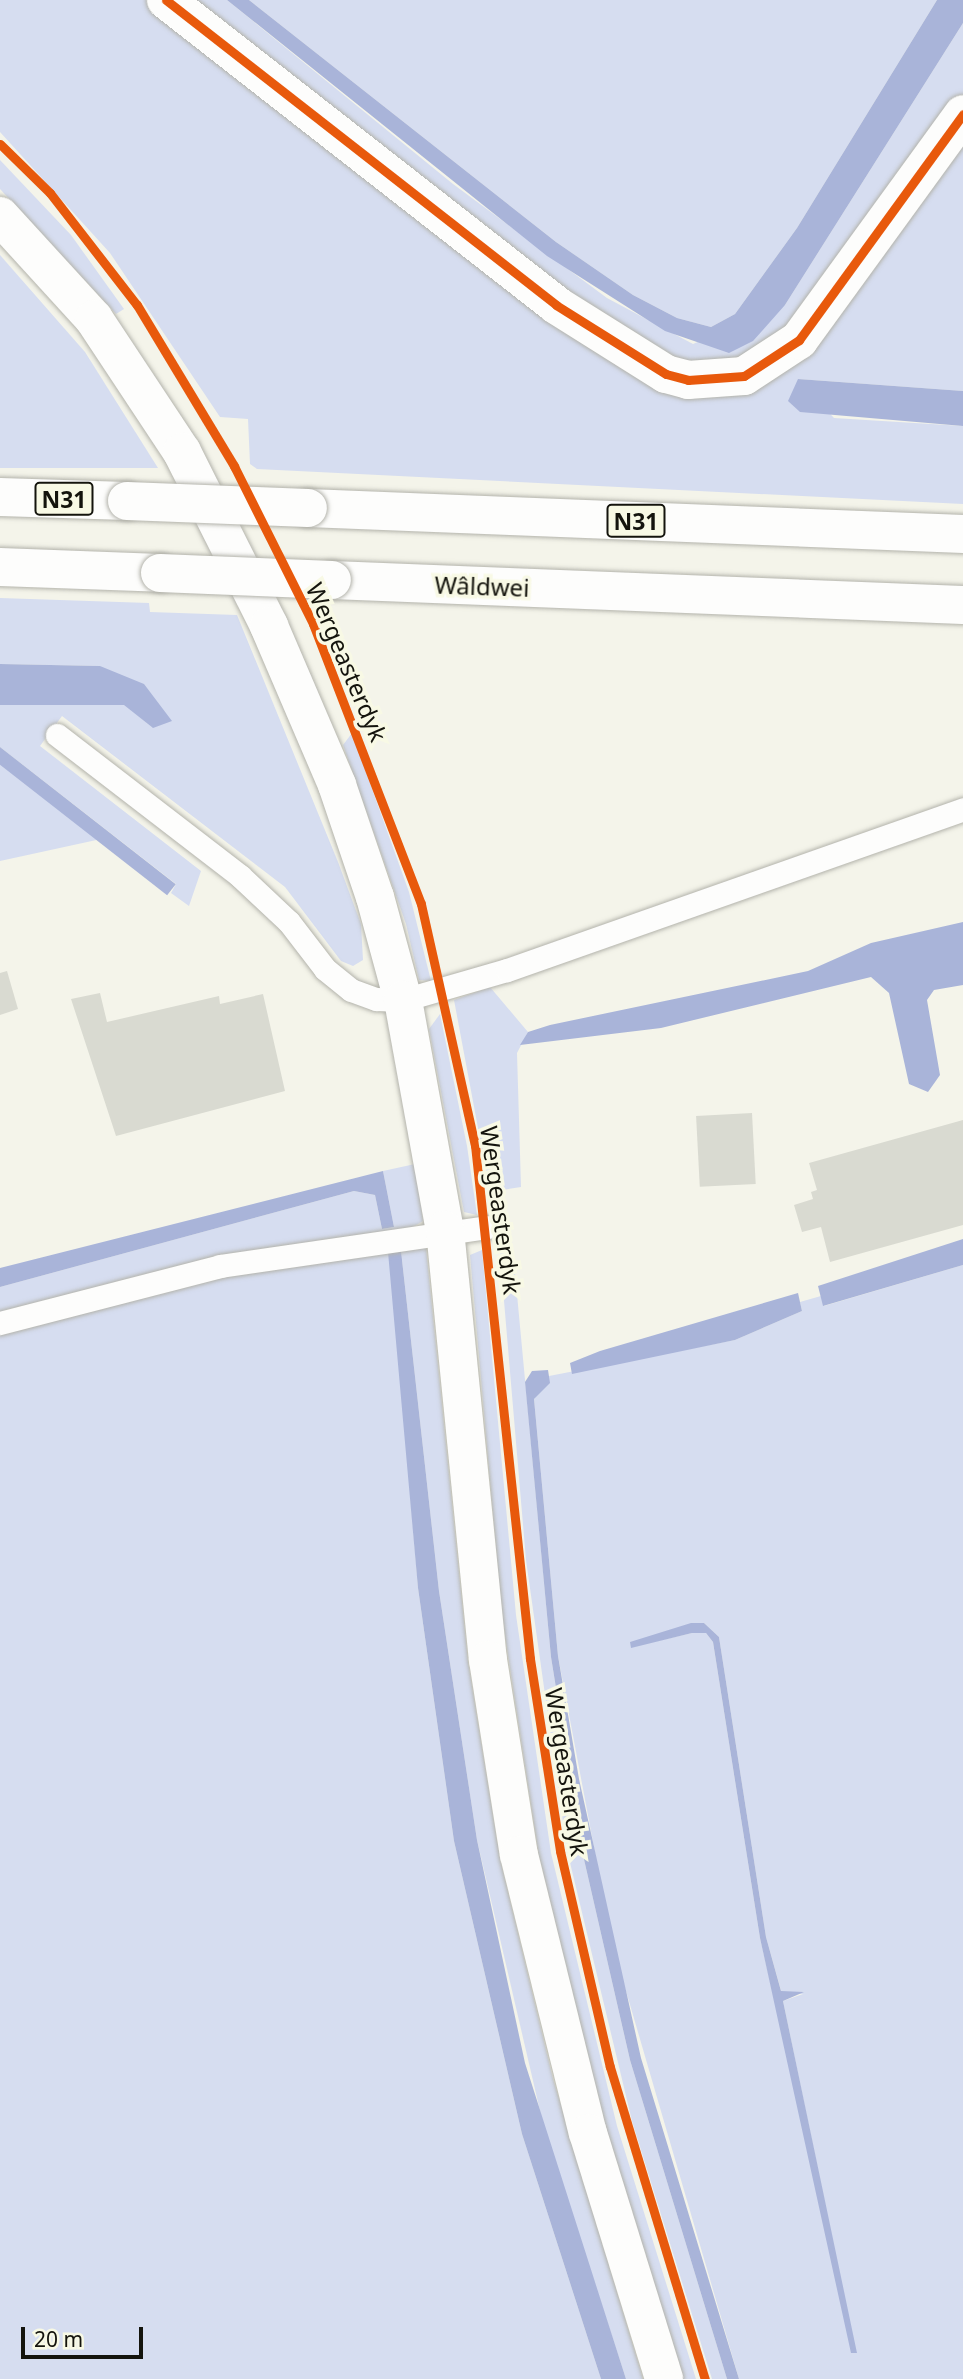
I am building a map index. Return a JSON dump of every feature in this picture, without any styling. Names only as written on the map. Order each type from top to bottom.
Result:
[{"type":"main road","points":[[166,0],[556,305],[666,374],[688,380],[744,376],[799,340],[963,114]]},
{"type":"main road","points":[[0,216],[94,319],[182,452],[269,626],[337,785],[403,1000],[445,1230],[488,1660],[517,1843],[584,2121],[664,2379]]},
{"type":"main road","name":"N31","points":[[0,497],[963,534]]},
{"type":"main road","name":"Wâldwei","points":[[0,567],[963,606]]},
{"type":"lane","points":[[57,735],[240,876],[351,990],[403,1000],[507,970],[963,809]]},
{"type":"lane","points":[[0,1323],[220,1265],[445,1230],[487,1227]]},
{"type":"shaded area","points":[[0,0],[150,0],[549,310],[734,389],[963,128],[963,391],[798,379],[834,418],[963,426],[963,504],[257,469],[250,464],[248,419],[220,417],[110,253],[0,132]]},
{"type":"shaded area","points":[[180,0],[227,0],[453,184],[607,298],[693,344],[785,305],[963,23],[963,102],[788,337],[708,370],[634,344]]},
{"type":"shaded area","points":[[249,0],[937,0],[797,228],[735,314],[711,327],[677,318],[633,295],[556,242]]},
{"type":"shaded area","points":[[0,160],[71,235],[124,309],[116,314],[0,189]]},
{"type":"shaded area","points":[[0,255],[85,352],[158,468],[0,468]]},
{"type":"shaded area","points":[[0,598],[149,603],[150,612],[237,615],[361,924],[363,960],[353,966],[341,961],[285,887],[62,716],[40,746],[201,871],[189,906],[171,893],[176,884],[0,747],[0,705],[124,704],[153,728],[100,666],[0,664]]},
{"type":"shaded area","points":[[352,733],[409,892],[431,981],[419,980],[406,924],[343,745]]},
{"type":"shaded area","points":[[0,761],[28,784],[101,839],[0,861]]},
{"type":"shaded area","points":[[490,987],[528,1032],[517,1053],[521,1187],[490,1192],[454,1000]]},
{"type":"shaded area","points":[[440,1014],[467,1146],[477,1215],[464,1212],[429,1029]]},
{"type":"shaded area","points":[[415,1164],[423,1221],[408,1230],[0,1317],[0,1287],[354,1191],[375,1195],[382,1229],[394,1227],[383,1171]]},
{"type":"shaded area","points":[[512,1241],[551,1657],[583,1855],[630,2060],[727,2379],[712,2379],[632,2121],[567,1850],[526,1560],[499,1242]]},
{"type":"shaded area","points":[[416,1246],[426,1248],[468,1662],[500,1859],[553,2079],[643,2379],[626,2379],[544,2128],[477,1840],[439,1591],[401,1251],[405,1430],[418,1588],[454,1841],[522,2134],[601,2379],[0,2379],[0,1330],[178,1282]]},
{"type":"shaded area","points":[[482,1250],[516,1615],[551,1853],[617,2126],[696,2379],[682,2379],[606,2131],[539,1856],[502,1616],[470,1255]]},
{"type":"shaded area","points":[[963,1265],[963,2379],[739,2379],[612,1943],[558,1656],[534,1399],[549,1376],[735,1340],[802,1311],[800,1302],[821,1296],[824,1306]],"holes":[[[704,1623],[719,1637],[766,1937],[782,1994],[803,1994],[783,2001],[856,2353],[760,1938],[713,1642],[706,1633],[692,1633],[631,1647]]]},
{"type":"water","points":[[227,0],[249,0],[556,242],[633,295],[677,318],[711,327],[735,314],[797,228],[937,0],[963,0],[963,23],[785,305],[753,341],[729,353],[665,331],[547,256]]},
{"type":"water","points":[[798,379],[963,391],[963,426],[800,412],[788,401]]},
{"type":"water","points":[[0,664],[100,666],[144,684],[172,721],[153,728],[124,705],[0,705]]},
{"type":"water","points":[[0,747],[176,884],[167,895],[0,765]]},
{"type":"water","points":[[963,922],[963,985],[934,990],[927,1000],[940,1075],[928,1092],[909,1084],[889,993],[871,977],[661,1028],[520,1045],[528,1032],[550,1025],[808,971],[871,943]]},
{"type":"water","points":[[383,1171],[394,1227],[382,1229],[375,1195],[354,1191],[0,1287],[0,1268]]},
{"type":"water","points":[[963,1239],[963,1265],[823,1306],[818,1286]]},
{"type":"water","points":[[401,1251],[439,1591],[477,1840],[525,2063],[626,2379],[601,2379],[522,2134],[454,1841],[418,1588],[388,1252]]},
{"type":"water","points":[[798,1293],[802,1311],[735,1340],[572,1374],[570,1363],[600,1351]]},
{"type":"water","points":[[548,1370],[550,1383],[534,1399],[558,1656],[579,1779],[641,2058],[739,2379],[727,2379],[630,2060],[583,1855],[551,1657],[525,1382],[532,1371]]},
{"type":"water","points":[[691,1623],[704,1623],[719,1637],[766,1937],[781,1991],[804,1992],[783,2001],[857,2353],[851,2353],[760,1938],[713,1642],[706,1633],[692,1633],[631,1648],[630,1642]]},
{"type":"building","points":[[7,971],[18,1009],[0,1015],[0,973]]},
{"type":"building","points":[[100,993],[107,1022],[219,996],[220,1004],[263,994],[285,1091],[116,1136],[71,999]]},
{"type":"building","points":[[752,1113],[756,1184],[700,1187],[696,1116]]},
{"type":"building","points":[[963,1120],[963,1225],[830,1262],[821,1227],[802,1232],[794,1205],[813,1199],[811,1192],[817,1190],[809,1163]]},
{"type":"cycle path","points":[[166,0],[556,305],[666,374],[688,380],[744,376],[799,340],[963,114]]},
{"type":"cycle path","name":"Wergeasterdyk","points":[[0,144],[50,193],[137,305],[234,466],[313,624],[421,904],[475,1145],[530,1659],[560,1851],[610,2067],[705,2379]]}]
